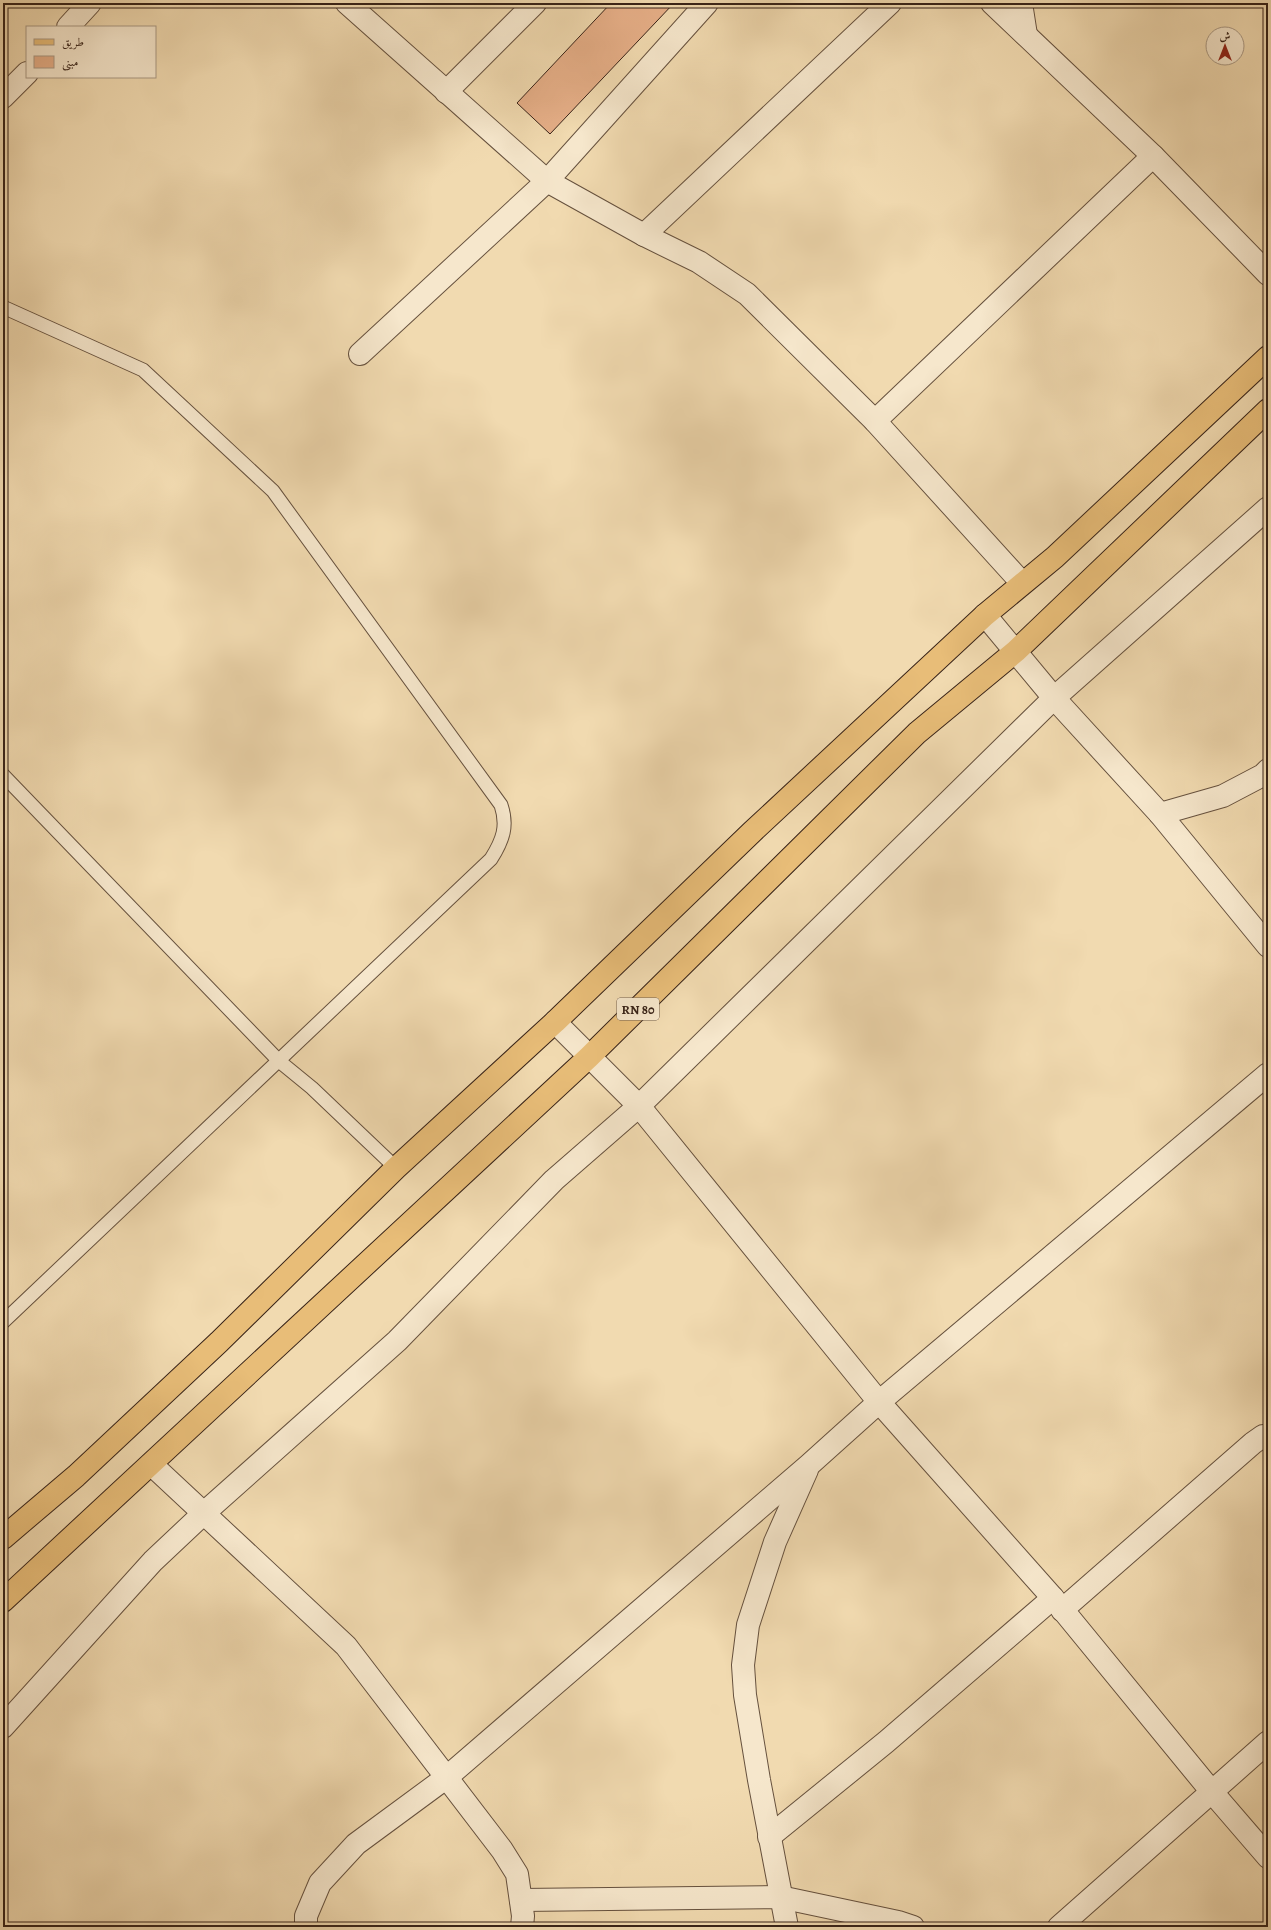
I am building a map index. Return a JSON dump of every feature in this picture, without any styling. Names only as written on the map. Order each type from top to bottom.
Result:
[{"type":"main road","points":[[3,1538],[76,1476],[219,1342],[396,1168],[555,1022],[752,832],[985,615],[1055,557],[1268,357]]},
{"type":"main road","name":"RN 80","points":[[3,1601],[152,1465],[589,1057],[917,733],[1016,651],[1268,410]]},
{"type":"street","points":[[69,26],[90,3]]},
{"type":"street","points":[[347,3],[547,181],[644,235],[699,262],[747,294],[875,421],[1022,583]]},
{"type":"street","points":[[446,92],[535,3]]},
{"type":"street","points":[[360,354],[547,181],[707,3]]},
{"type":"street","points":[[644,235],[890,3]]},
{"type":"street","points":[[992,3],[1153,156],[1268,274]]},
{"type":"street","points":[[1022,3],[1026,35]]},
{"type":"street","points":[[3,97],[26,74]]},
{"type":"street","points":[[875,421],[1153,156]]},
{"type":"street","points":[[3,1727],[153,1561],[204,1513],[397,1341],[554,1180],[639,1106],[1054,698],[1268,508]]},
{"type":"street","points":[[985,615],[1054,698],[1160,814],[1268,946]]},
{"type":"street","points":[[1160,814],[1223,796],[1263,775],[1268,770]]},
{"type":"street","points":[[555,1022],[639,1106],[879,1402],[1058,1604],[1212,1792],[1268,1857]]},
{"type":"street","points":[[306,1927],[306,1916],[320,1883],[356,1844],[447,1777],[809,1465],[879,1402],[1268,1074]]},
{"type":"street","points":[[768,1837],[1058,1604],[1253,1443],[1263,1436],[1268,1436]]},
{"type":"street","points":[[152,1465],[346,1646],[502,1850],[517,1874],[521,1900],[522,1927]]},
{"type":"street","points":[[787,1927],[768,1837],[745,1695],[743,1665],[748,1625],[775,1542],[809,1465]]},
{"type":"street","points":[[1059,1927],[1268,1742]]},
{"type":"street","points":[[521,1900],[780,1897],[898,1922],[913,1927]]},
{"type":"lane","points":[[3,307],[143,370],[209,429],[273,491],[501,805],[505,818],[504,831],[500,845],[491,859],[3,1322]]},
{"type":"lane","points":[[3,775],[279,1061],[312,1088],[396,1168]]},
{"type":"building","points":[[611,3],[674,3],[550,134],[517,103]]}]
